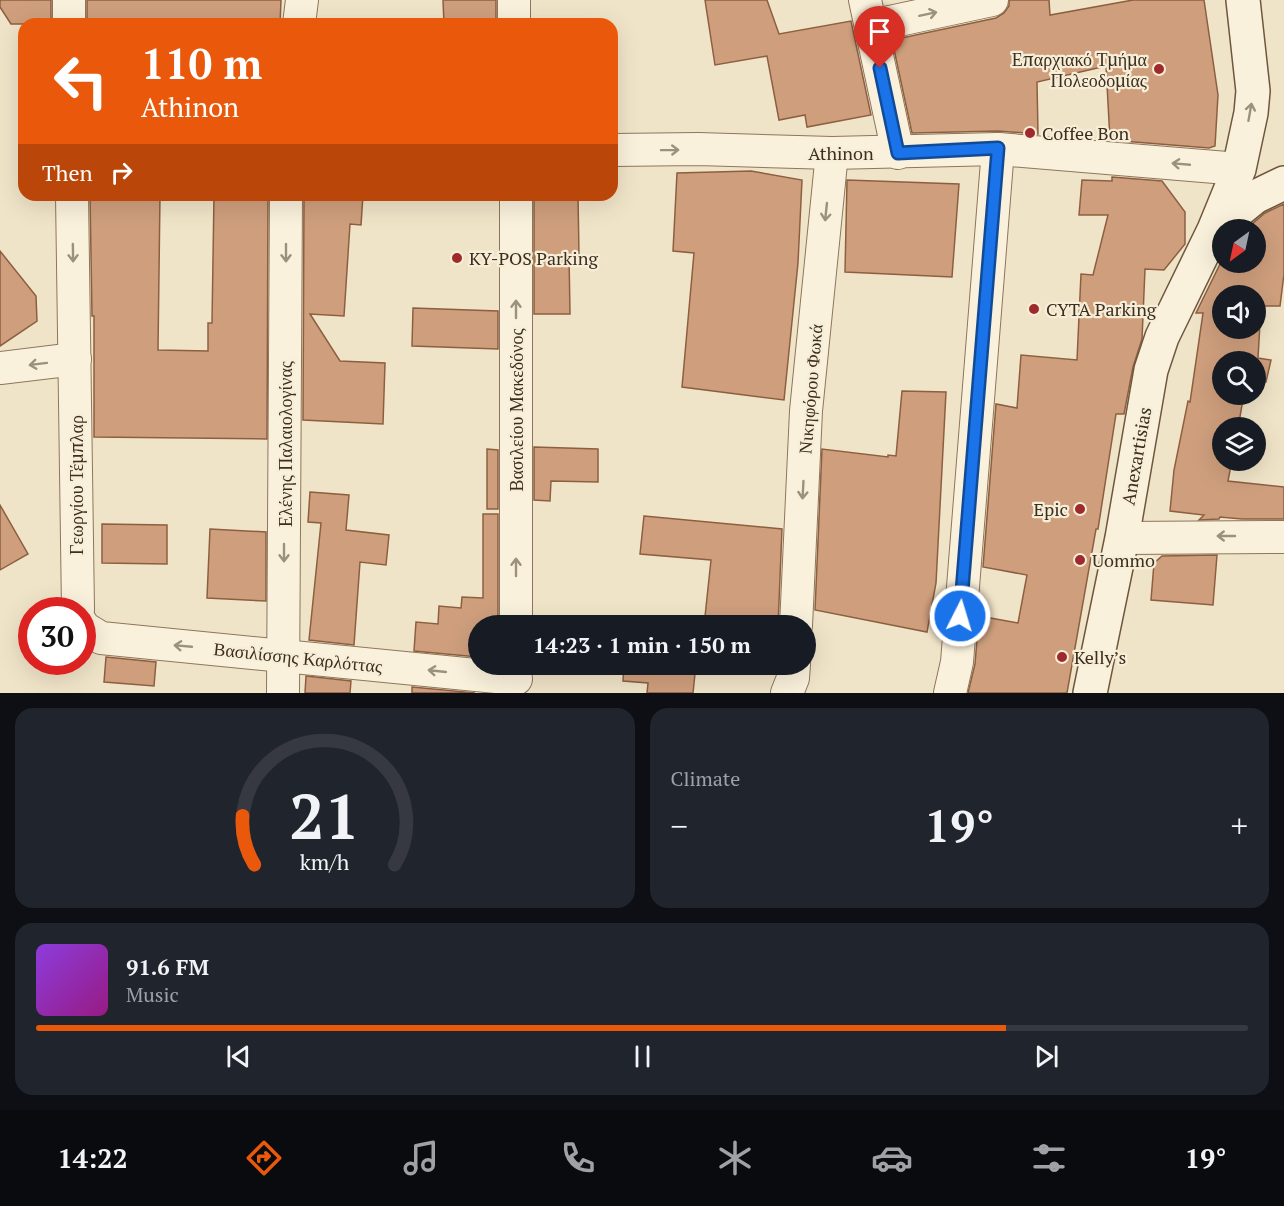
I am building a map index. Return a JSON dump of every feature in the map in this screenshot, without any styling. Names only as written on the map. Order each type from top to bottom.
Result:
[{"type":"street","points":[[69,0],[69,18]]},
{"type":"street","points":[[300,18],[302,0]]},
{"type":"street","points":[[514,0],[514,18]]},
{"type":"street","points":[[898,153],[868,13],[992,0]]},
{"type":"street","name":"Anexartisias","points":[[1219,219],[1239,169],[1251,113],[1253,91],[1243,0]]},
{"type":"street","points":[[950,693],[957,662],[998,148]]},
{"type":"street","name":"Athinon","points":[[618,150],[698,149],[898,153],[998,148],[1284,172]]},
{"type":"street","name":"Νικηφόρου Φωκά","points":[[797,615],[807,411],[832,153]]},
{"type":"street","name":"Anexartisias","points":[[1227,219],[1244,205],[1284,183]]},
{"type":"street","name":"Γεωργίου Τέμπλαρ","points":[[72,201],[80,597]]},
{"type":"street","name":"Ελένης Παλαιολογίνας","points":[[283,693],[286,201]]},
{"type":"street","name":"Βασιλείου Μακεδόνος","points":[[516,201],[516,615]]},
{"type":"street","name":"Anexartisias","points":[[1090,693],[1122,538],[1151,370],[1162,337],[1212,234]]},
{"type":"street","points":[[0,369],[75,359]]},
{"type":"street","points":[[1122,538],[1284,537]]},
{"type":"street","name":"Βασιλίσσης Καρλόττας","points":[[96,634],[101,638],[516,679]]},
{"type":"street","points":[[787,693],[793,675]]},
{"type":"building","points":[[0,0],[51,0],[51,18],[18,18],[18,24],[11,24],[0,7]]},
{"type":"building","points":[[87,0],[281,0],[280,18],[87,18]]},
{"type":"building","points":[[443,0],[496,0],[496,18],[444,18]]},
{"type":"building","points":[[705,0],[767,0],[779,34],[851,21],[871,115],[807,127],[805,115],[779,120],[767,56],[715,65]]},
{"type":"building","points":[[1009,0],[1049,0],[1050,15],[1133,0],[1204,0],[1218,95],[1215,146],[1209,148],[1110,140],[1106,66],[1037,82],[1038,134],[998,131],[912,133],[892,40],[996,18],[1004,13],[1009,6]]},
{"type":"building","points":[[751,171],[802,180],[798,263],[784,400],[682,387],[694,253],[673,251],[677,173]]},
{"type":"building","points":[[1112,177],[1162,181],[1185,212],[1185,244],[1164,270],[1145,269],[1142,339],[1133,367],[1124,414],[1116,414],[1098,529],[1096,529],[1067,693],[968,693],[975,664],[979,616],[1018,623],[1027,575],[983,567],[996,404],[1017,408],[1021,355],[1077,360],[1081,274],[1093,275],[1108,215],[1079,215],[1082,180],[1112,181]]},
{"type":"building","points":[[847,180],[959,184],[952,277],[845,272]]},
{"type":"building","points":[[90,201],[160,201],[158,350],[208,351],[208,323],[212,323],[214,201],[268,201],[267,439],[94,437],[94,316],[92,316]]},
{"type":"building","points":[[304,201],[363,201],[361,225],[350,224],[344,316],[310,314],[340,361],[385,363],[383,424],[303,420]]},
{"type":"building","points":[[534,201],[578,201],[579,255],[569,255],[570,314],[534,314]]},
{"type":"building","points":[[1284,204],[1284,274],[1280,306],[1266,306],[1266,285],[1212,285],[1212,339],[1259,339],[1258,351],[1212,351],[1212,405],[1242,405],[1240,417],[1212,417],[1212,471],[1230,471],[1228,481],[1284,487],[1284,519],[1220,517],[1219,519],[1199,520],[1204,515],[1170,511],[1174,470],[1188,401],[1190,402],[1203,313],[1196,313],[1216,273],[1266,273],[1266,219],[1258,219]]},
{"type":"building","points":[[0,251],[36,296],[37,321],[0,346]]},
{"type":"building","points":[[413,308],[498,311],[498,349],[412,346]]},
{"type":"building","points":[[1266,359],[1271,360],[1266,382]]},
{"type":"building","points":[[902,391],[946,392],[936,583],[927,632],[815,610],[822,449],[896,456]]},
{"type":"building","points":[[534,447],[598,449],[598,482],[551,481],[550,501],[534,500]]},
{"type":"building","points":[[487,449],[498,450],[498,509],[487,509]]},
{"type":"building","points":[[310,492],[349,495],[346,530],[389,535],[386,565],[360,562],[354,645],[309,640],[321,523],[308,522]]},
{"type":"building","points":[[0,505],[28,554],[0,570]]},
{"type":"building","points":[[483,514],[498,514],[498,615],[468,615],[468,656],[414,651],[416,622],[438,624],[439,606],[461,608],[462,597],[483,598]]},
{"type":"building","points":[[644,516],[782,529],[778,615],[705,615],[711,560],[640,554]]},
{"type":"building","points":[[102,524],[167,525],[167,564],[102,563]]},
{"type":"building","points":[[210,529],[266,532],[266,601],[207,598]]},
{"type":"building","points":[[1217,555],[1213,605],[1151,600],[1154,563],[1162,556]]},
{"type":"building","points":[[106,657],[156,662],[154,686],[104,682]]},
{"type":"building","points":[[623,675],[695,675],[693,693],[647,693],[648,683],[623,681]]},
{"type":"building","points":[[306,676],[351,681],[350,693],[305,693]]},
{"type":"building","points":[[412,687],[475,693],[412,693]]},
{"type":"place","name":"Επαρχιακό Τμήμα Πολεοδομίας","points":[[1159,69]]},
{"type":"place","name":"Coffee Bon","points":[[1030,133]]},
{"type":"place","name":"KY-POS Parking","points":[[457,258]]},
{"type":"place","name":"CYTA Parking","points":[[1034,309]]},
{"type":"place","name":"Epic","points":[[1080,509]]},
{"type":"place","name":"Uommo","points":[[1080,560]]},
{"type":"place","name":"Kelly’s","points":[[1062,657]]},
{"type":"route","points":[[880,68],[898,153],[998,148],[960,616]]}]
